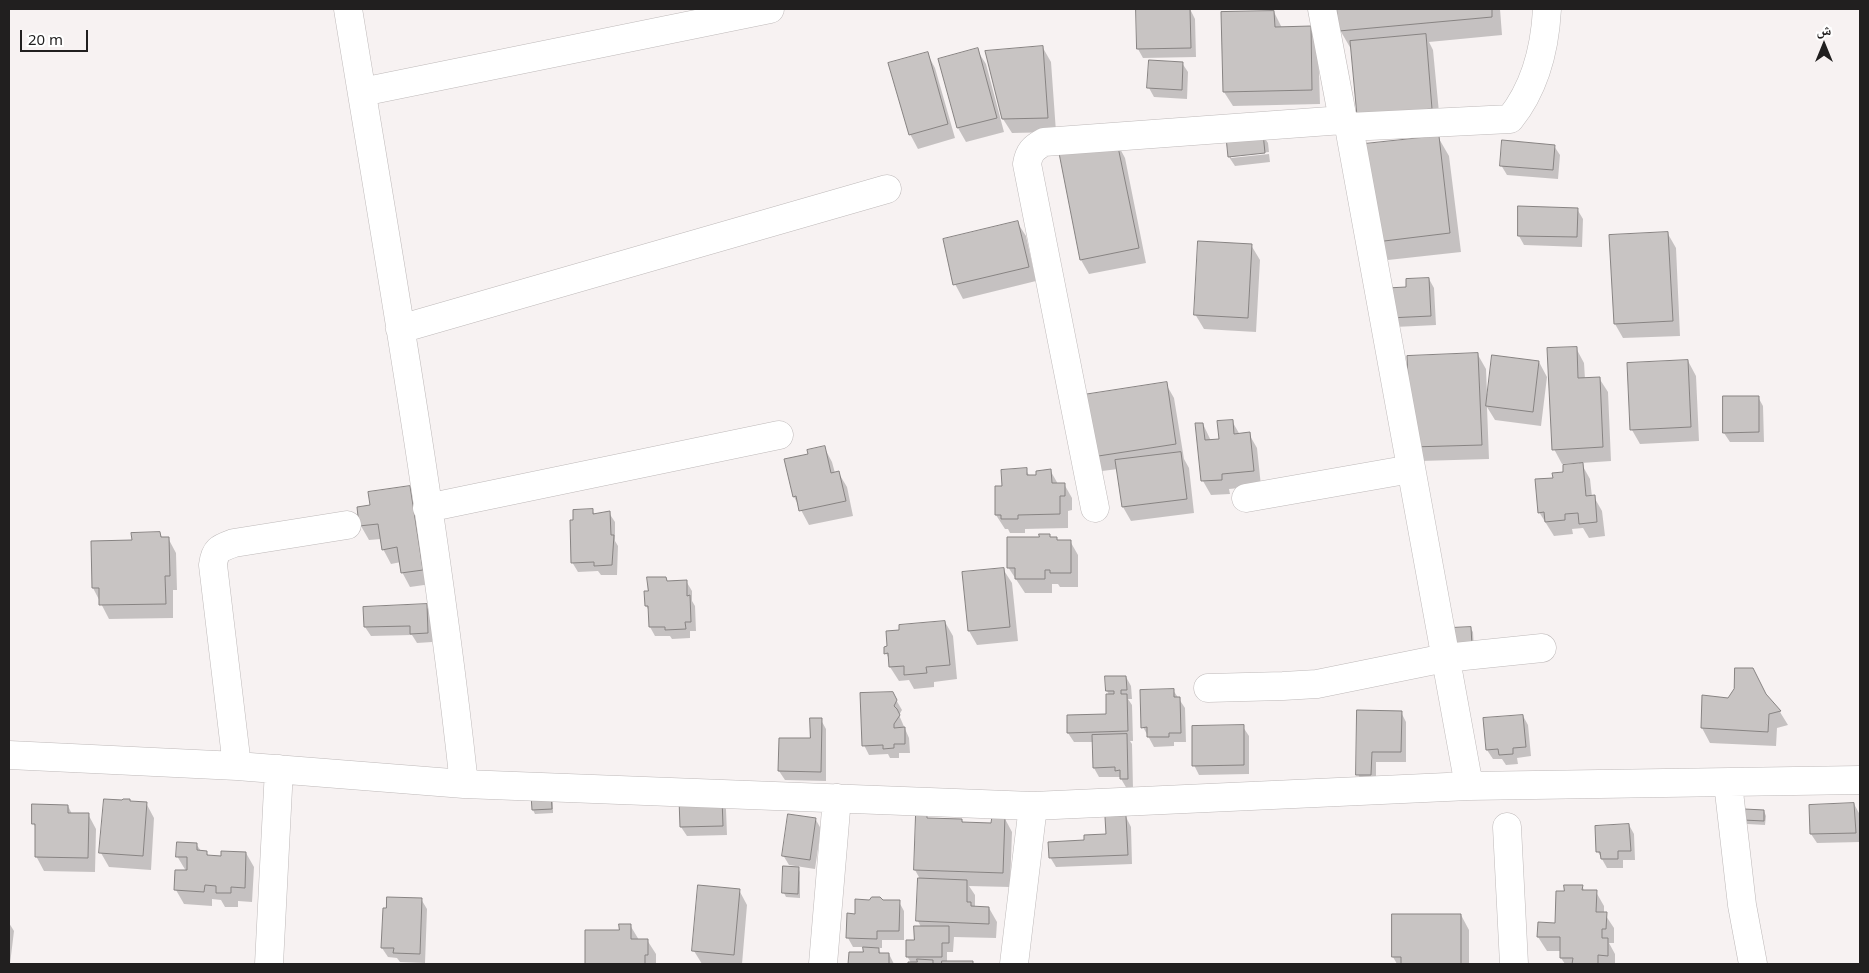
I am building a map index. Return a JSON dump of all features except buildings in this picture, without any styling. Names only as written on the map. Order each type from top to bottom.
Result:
[{"type":"street","points":[[348,9],[400,329],[452,675],[464,784]]},
{"type":"street","points":[[362,92],[770,9]]},
{"type":"street","points":[[1322,9],[1346,123],[1469,786]]},
{"type":"street","points":[[1095,508],[1028,164],[1029,154],[1034,147],[1044,142],[1346,123],[1510,119],[1518,108],[1534,76],[1545,38],[1547,9]]},
{"type":"street","points":[[400,329],[887,189]]},
{"type":"street","points":[[427,508],[779,435]]},
{"type":"street","points":[[1246,498],[1411,469]]},
{"type":"street","points":[[238,766],[213,565],[215,554],[222,547],[234,543],[347,524]]},
{"type":"street","points":[[1208,688],[1316,684],[1445,658],[1542,648]]},
{"type":"street","points":[[9,755],[238,766],[464,784],[1032,806],[1469,786],[1860,780]]},
{"type":"street","points":[[269,964],[279,769]]},
{"type":"street","points":[[1728,783],[1742,905],[1753,964]]},
{"type":"street","points":[[823,964],[838,798]]},
{"type":"street","points":[[1014,964],[1032,806]]},
{"type":"street","points":[[1506,827],[1514,964]]}]
